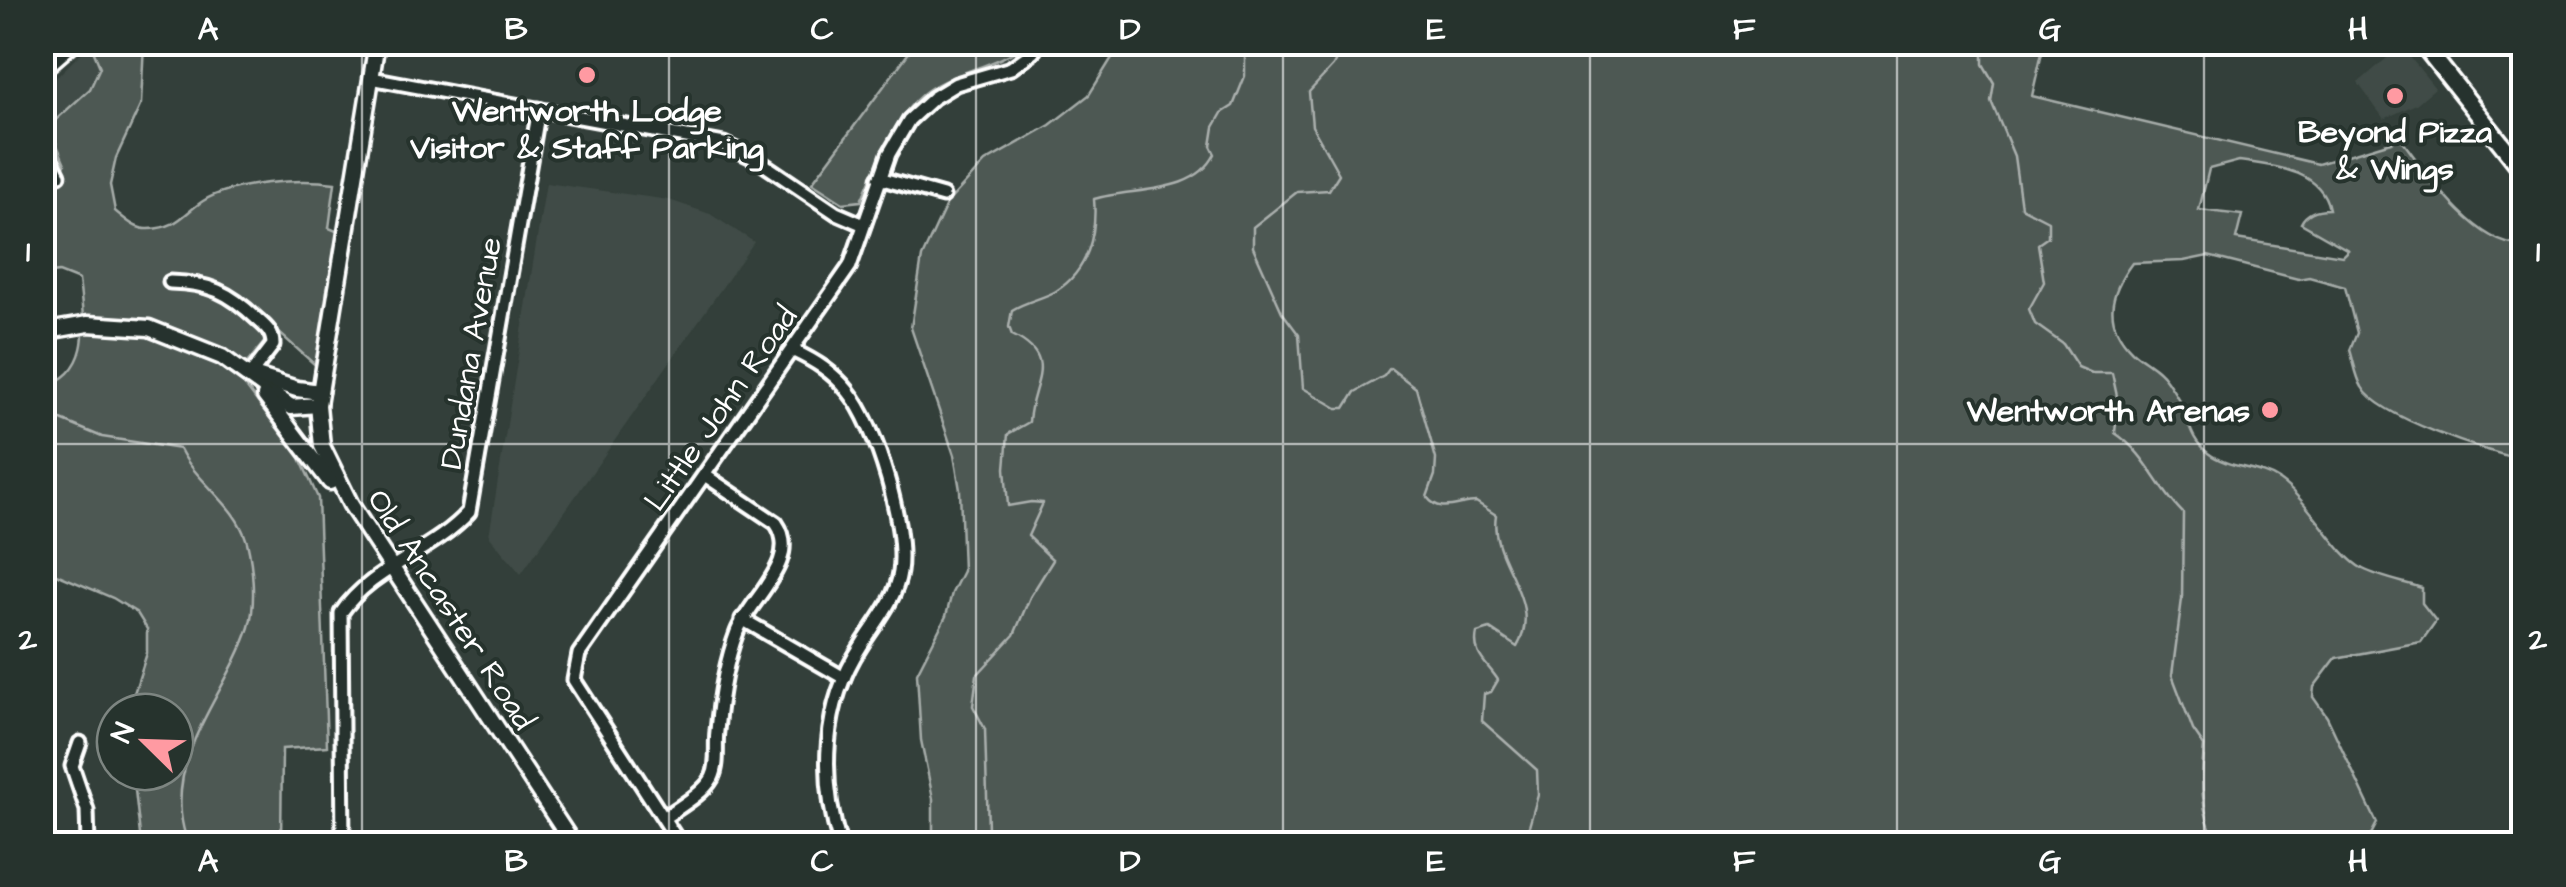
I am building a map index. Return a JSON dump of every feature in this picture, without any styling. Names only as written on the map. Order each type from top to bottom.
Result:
[{"type":"main road","points":[[42,70],[73,42]]},
{"type":"main road","points":[[2421,42],[2524,172]]},
{"type":"street","name":"Old Ancaster Road","points":[[377,42],[319,398],[326,458],[351,506],[573,844]]},
{"type":"street","name":"Little John Road","points":[[680,844],[574,680],[580,654],[850,266],[898,134],[922,106],[956,84],[1011,68],[1034,52],[1039,42]]},
{"type":"street","points":[[372,78],[724,144],[756,159],[836,213],[864,226]]},
{"type":"street","name":"Dundana Avenue","points":[[344,844],[341,613],[352,596],[468,512],[539,109]]},
{"type":"street","points":[[42,141],[59,175]]},
{"type":"street","points":[[880,178],[943,196]]},
{"type":"street","points":[[170,282],[220,290],[235,298],[270,332],[273,345],[250,374]]},
{"type":"street","points":[[42,332],[88,324],[149,328],[201,346],[250,374],[319,398]]},
{"type":"street","points":[[794,350],[834,375],[866,418],[897,514],[901,544],[900,575],[844,678],[833,712],[827,781],[840,844]]},
{"type":"street","points":[[250,374],[351,506]]},
{"type":"street","points":[[664,818],[712,778],[729,652],[742,619],[784,556],[783,533],[776,523],[706,476]]},
{"type":"street","points":[[742,619],[844,678]]},
{"type":"street","points":[[80,743],[72,766],[87,810],[88,844]]},
{"type":"shaded area","points":[[90,43],[144,43],[141,104],[116,158],[110,185],[115,211],[135,226],[167,226],[203,201],[232,189],[286,181],[335,183],[329,228],[341,233],[327,289],[324,342],[314,364],[275,329],[237,375],[300,458],[318,498],[327,746],[282,749],[281,844],[141,844],[135,792],[195,792],[195,692],[134,692],[147,653],[147,629],[137,613],[113,598],[49,571],[45,562],[43,387],[71,370],[78,358],[83,329],[79,280],[59,272],[43,274],[43,214],[65,164],[49,126],[90,89],[100,67]]},
{"type":"shaded area","points":[[91,43],[100,67],[90,89],[49,126],[43,109],[43,91]]},
{"type":"shaded area","points":[[916,43],[1027,43],[923,94],[910,106],[890,137],[861,201],[843,203],[812,183]]},
{"type":"shaded area","points":[[1121,43],[2044,43],[2032,96],[2318,164],[2401,139],[2438,188],[2471,222],[2506,243],[2523,245],[2523,460],[2411,422],[2372,399],[2360,383],[2350,350],[2357,333],[2345,287],[2208,256],[2132,263],[2118,286],[2113,308],[2113,319],[2123,340],[2163,376],[2202,448],[2225,462],[2279,480],[2363,569],[2422,588],[2422,603],[2436,621],[2421,642],[2336,658],[2314,687],[2313,697],[2327,717],[2377,823],[2366,844],[933,844],[933,799],[921,740],[917,673],[946,616],[963,571],[960,490],[954,455],[911,328],[922,257],[947,203],[985,162],[1050,125],[1089,95]],"holes":[[[2239,161],[2293,172],[2316,185],[2329,209],[2310,213],[2301,223],[2348,250],[2342,256],[2236,239],[2242,215],[2199,210],[2209,169]]]},
{"type":"shaded area","points":[[2401,46],[2435,88],[2416,104],[2384,119],[2358,83]]},
{"type":"shaded area","points":[[546,183],[669,200],[710,214],[754,242],[521,574],[489,536]]},
{"type":"waterway","points":[[995,844],[988,829],[985,729],[973,706],[977,675],[1014,635],[1030,597],[1053,560],[1028,536],[1043,503],[1008,506],[1008,434],[1029,422],[1040,373],[1036,353],[1012,335],[1012,310],[1056,291],[1076,273],[1092,238],[1094,199],[1178,184],[1205,168],[1215,154],[1211,146],[1214,127],[1222,113],[1233,106],[1245,76],[1245,42]]},
{"type":"waterway","points":[[1345,42],[1333,66],[1309,92],[1312,126],[1339,174],[1329,190],[1297,192],[1253,227],[1253,247],[1282,312],[1299,335],[1303,388],[1337,408],[1345,408],[1355,392],[1384,376],[1390,368],[1416,388],[1436,459],[1427,497],[1444,506],[1476,502],[1496,515],[1500,548],[1521,596],[1524,630],[1517,647],[1490,629],[1477,633],[1479,653],[1498,680],[1491,692],[1484,694],[1482,721],[1537,770],[1538,795],[1524,844]]},
{"type":"waterway","points":[[1983,42],[1983,64],[1994,83],[1991,101],[2014,156],[2021,207],[2048,221],[2048,237],[2038,244],[2044,282],[2029,309],[2035,324],[2063,344],[2078,367],[2092,373],[2112,373],[2118,401],[2115,433],[2144,461],[2183,513],[2182,599],[2172,675],[2193,730],[2204,746],[2203,796],[2217,844]]},
{"type":"waterway","points":[[42,412],[102,437],[180,449],[234,516],[247,542],[253,585],[251,617],[240,650],[194,740],[186,764],[181,814],[188,844]]},
{"type":"place","name":"Wentworth Lodge Visitor & Staff Parking","points":[[587,75]]},
{"type":"place","name":"Beyond Pizza & Wings","points":[[2395,96]]},
{"type":"place","name":"Wentworth Arenas","points":[[2270,410]]}]
